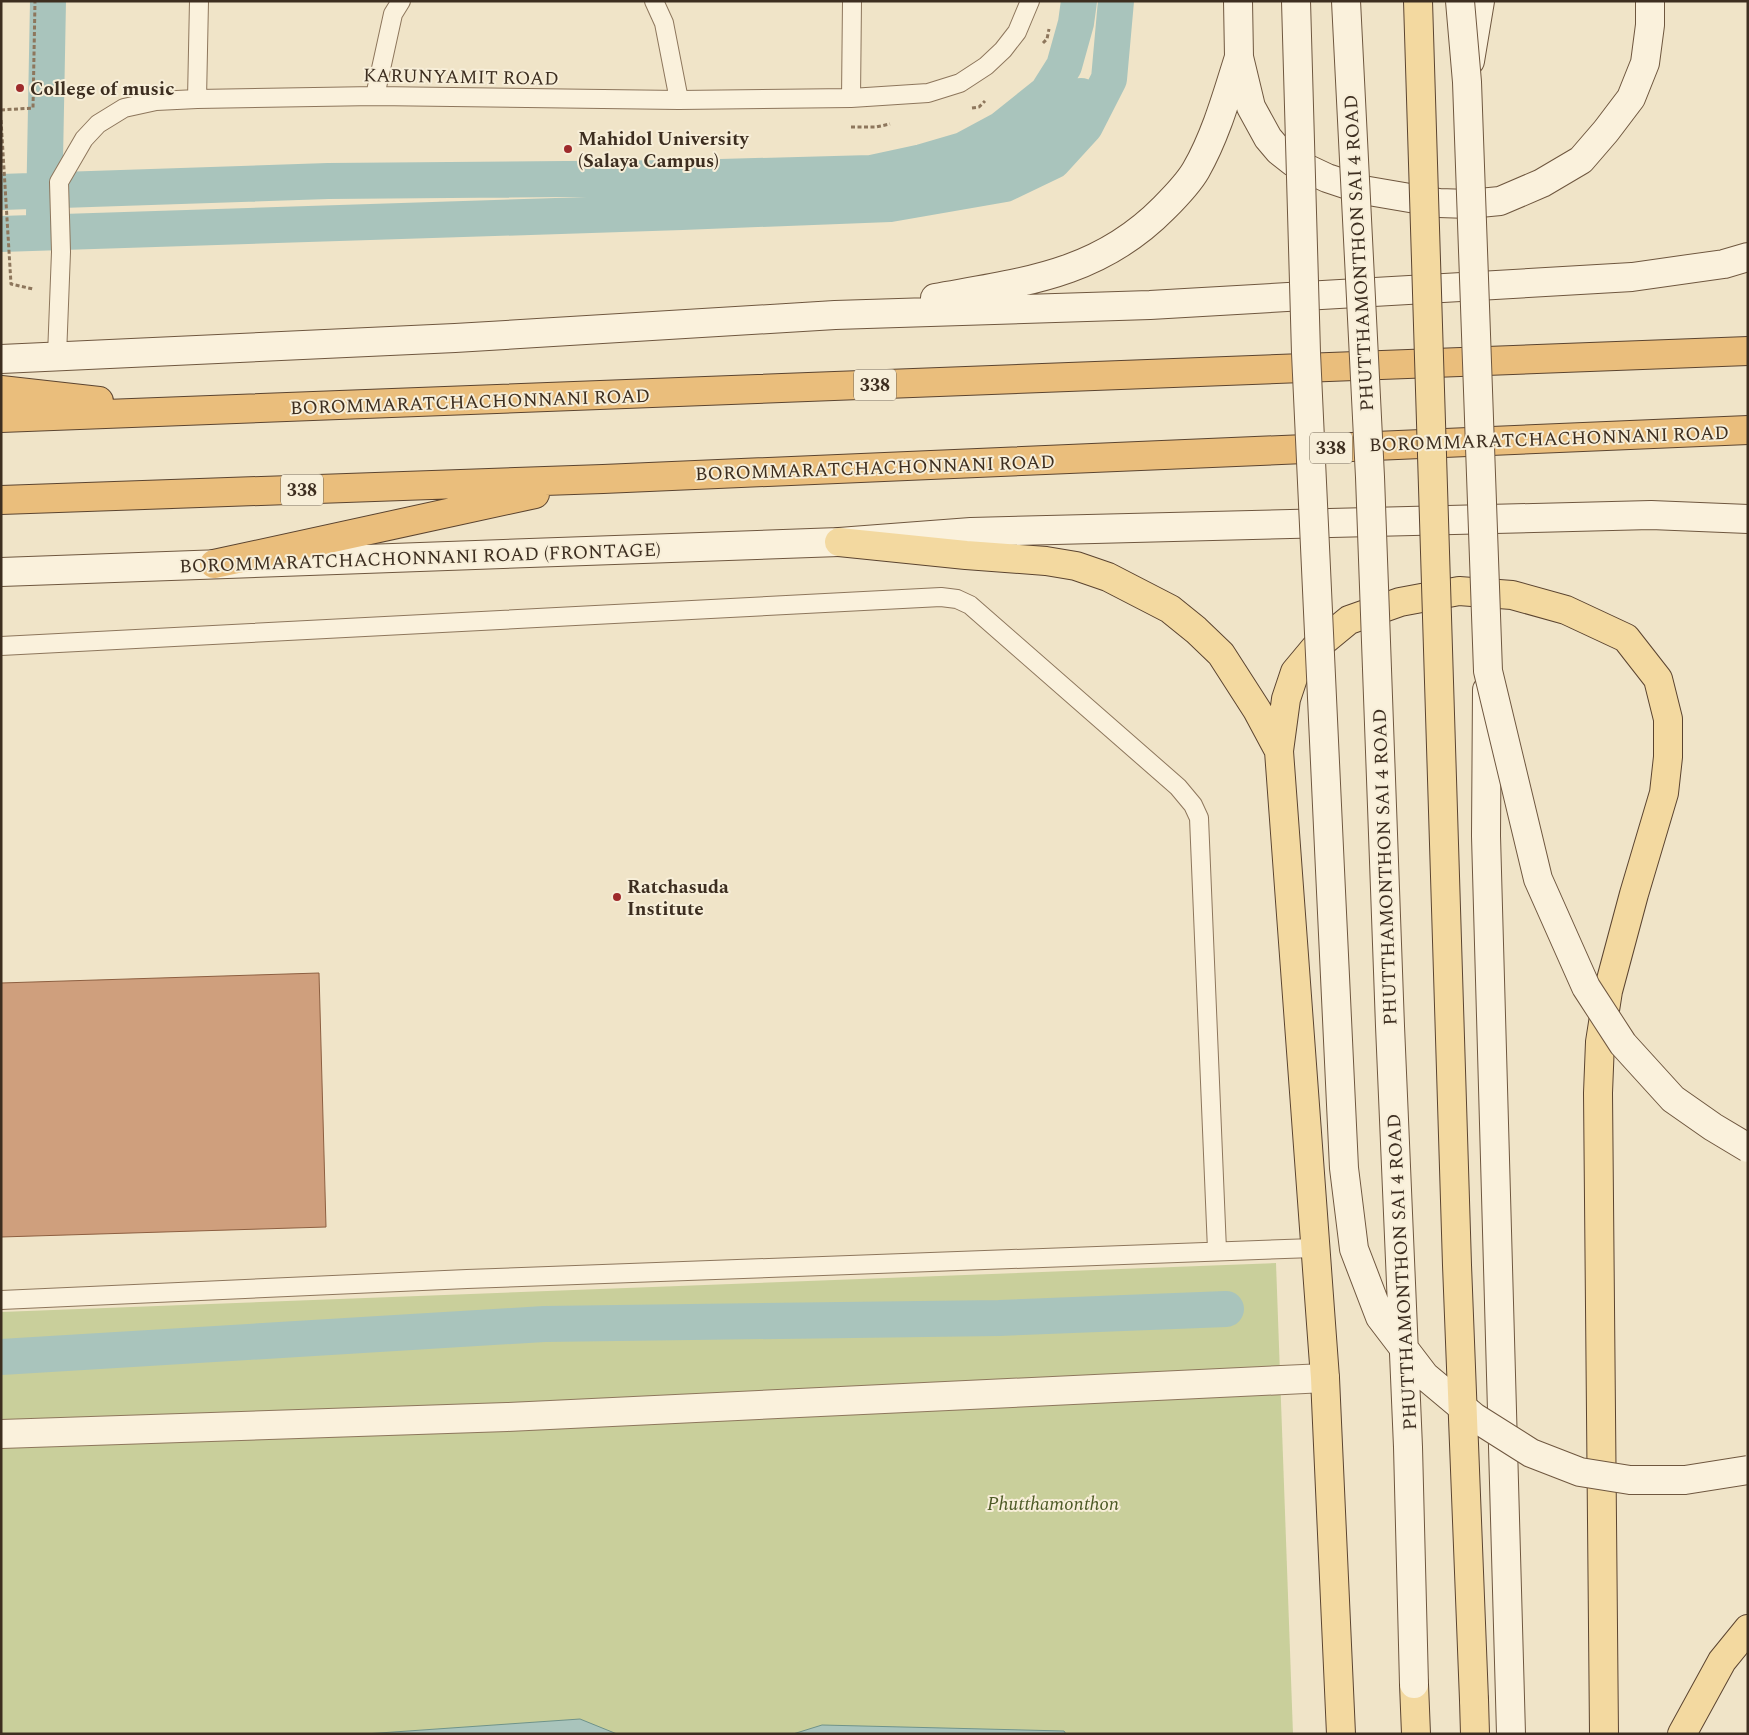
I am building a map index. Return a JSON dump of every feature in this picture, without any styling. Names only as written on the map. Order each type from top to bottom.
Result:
[{"type":"highway","name":"BOROMMARATCHACHONNANI ROAD","points":[[1,418],[1748,351]]},
{"type":"highway","points":[[1,390],[195,412]]},
{"type":"highway","name":"BOROMMARATCHACHONNANI ROAD","points":[[1,500],[603,479],[1748,430]]},
{"type":"highway","points":[[214,564],[603,479]]},
{"type":"main road","points":[[1238,1],[1239,56],[1251,107],[1268,138],[1279,151],[1293,162],[1327,178],[1363,190],[1439,203],[1469,204],[1500,201],[1542,183],[1581,160],[1606,132],[1631,98],[1644,63],[1650,25],[1650,1]]},
{"type":"main road","points":[[1296,1],[1306,353],[1330,880],[1344,1168],[1354,1249],[1380,1317],[1425,1376],[1474,1417],[1531,1453],[1580,1472],[1630,1480],[1685,1480],[1748,1470]]},
{"type":"main road","name":"PHUTTHAMONTHON SAI 4 ROAD","points":[[1346,1],[1370,477],[1390,1036],[1408,1446],[1416,1734]]},
{"type":"main road","points":[[1418,1],[1457,1265],[1475,1734]]},
{"type":"main road","points":[[1460,1],[1467,82],[1488,671],[1486,836],[1511,1734]]},
{"type":"main road","points":[[1467,82],[1480,1]]},
{"type":"main road","points":[[835,315],[1032,281],[1076,267],[1119,246],[1150,223],[1195,171],[1218,122],[1239,56]]},
{"type":"main road","points":[[1,359],[455,338],[835,315],[1150,305],[1632,277],[1724,264],[1748,257]]},
{"type":"main road","name":"BOROMMARATCHACHONNANI ROAD (FRONTAGE)","points":[[1,572],[839,542],[970,532],[1651,515],[1748,519]]},
{"type":"main road","points":[[839,542],[1046,561],[1076,566],[1108,577],[1170,609],[1196,630],[1220,654],[1257,710],[1279,751]]},
{"type":"main road","points":[[1340,1734],[1325,1378],[1279,751],[1286,699],[1295,672],[1315,648],[1349,620],[1408,600],[1459,591],[1512,595],[1566,610],[1626,638],[1658,679],[1668,719],[1668,757],[1664,793],[1610,982],[1600,1042],[1598,1093],[1604,1734]]},
{"type":"main road","points":[[1488,671],[1538,879],[1586,987],[1623,1044],[1673,1099],[1713,1127],[1748,1148]]},
{"type":"main road","points":[[1,1434],[507,1417],[1325,1378]]},
{"type":"main road","points":[[1682,1734],[1722,1661],[1748,1629]]},
{"type":"lane","points":[[197,99],[199,1]]},
{"type":"lane","points":[[375,96],[393,14],[401,1]]},
{"type":"lane","points":[[654,1],[664,23],[679,100]]},
{"type":"lane","points":[[851,98],[852,1]]},
{"type":"lane","name":"KARUNYAMIT ROAD","points":[[58,356],[61,252],[59,182],[84,139],[98,124],[124,108],[156,101],[197,99],[375,96],[679,100],[851,98],[928,93],[960,83],[986,66],[1003,50],[1017,32],[1030,1]]},
{"type":"lane","points":[[1,646],[941,597],[957,599],[970,605],[1178,787],[1193,805],[1199,818],[1217,1250]]},
{"type":"lane","points":[[1,1300],[458,1280],[1217,1250],[1314,1248]]},
{"type":"path","points":[[1,110],[33,108],[35,1]]},
{"type":"path","points":[[1,120],[6,183],[8,253]]},
{"type":"green space","name":"Phutthamonthon","points":[[1276,1263],[1293,1734],[1,1734],[1,1312]]},
{"type":"water","points":[[580,1719],[617,1734],[365,1734]]},
{"type":"water","points":[[822,1725],[1064,1731],[1066,1734],[793,1734]]},
{"type":"building","points":[[319,973],[326,1227],[1,1237],[1,983]]},
{"type":"waterway","points":[[44,214],[48,1]]},
{"type":"waterway","points":[[1,192],[328,181],[684,178],[871,173],[922,162],[963,150],[1002,129],[1047,93],[1064,66],[1076,23],[1079,1]]},
{"type":"waterway","points":[[1,234],[890,204],[1005,184],[1053,161],[1085,126],[1109,79],[1116,1]]},
{"type":"waterway","points":[[944,176],[972,170],[1042,135],[1081,96]]},
{"type":"waterway","points":[[1,1357],[544,1324],[999,1318],[1226,1309]]},
{"type":"place","name":"College of music","points":[[20,88]]},
{"type":"place","name":"Mahidol University (Salaya Campus)","points":[[568,149]]},
{"type":"place","name":"Ratchasuda Institute","points":[[617,897]]}]
